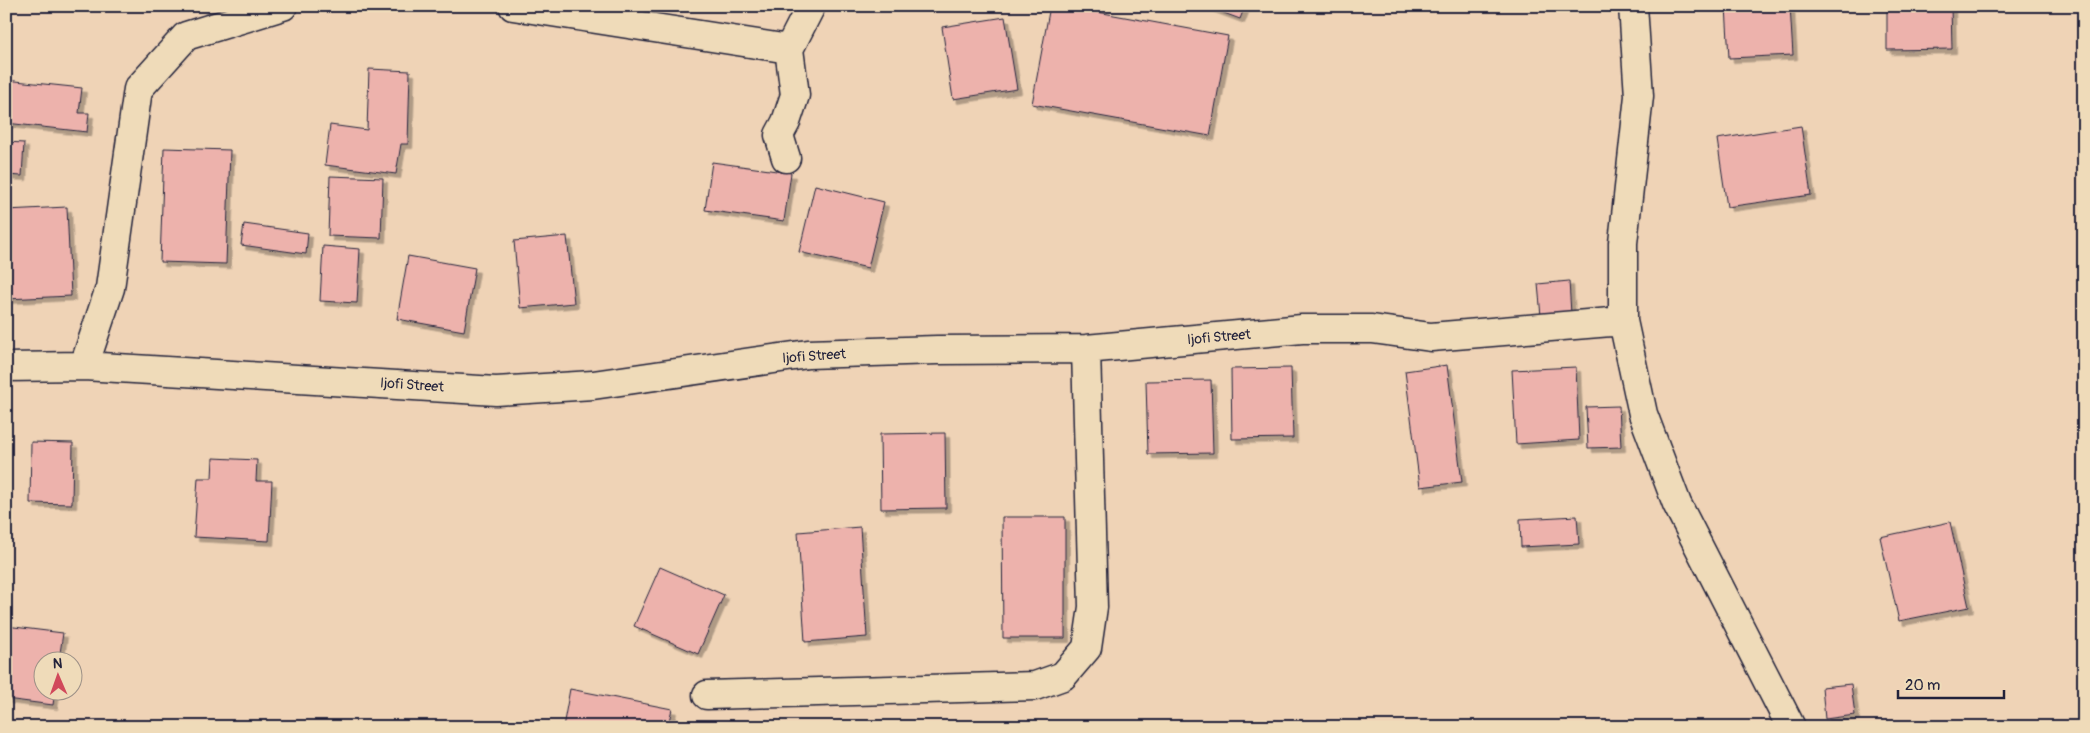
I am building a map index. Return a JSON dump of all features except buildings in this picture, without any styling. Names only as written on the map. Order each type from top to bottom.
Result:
[{"type":"street","points":[[84,366],[110,288],[138,90],[186,36],[283,6]]},
{"type":"street","points":[[513,6],[789,48]]},
{"type":"street","points":[[786,158],[779,135],[786,122],[795,95],[789,48],[811,6]]},
{"type":"street","points":[[1635,9],[1639,96],[1623,243],[1623,321],[1643,414],[1678,504],[1791,727]]},
{"type":"street","name":"Ijofi Street","points":[[6,367],[84,366],[496,391],[593,385],[808,354],[937,350],[1086,349],[1302,329],[1372,329],[1431,337],[1623,321]]},
{"type":"street","points":[[707,695],[1035,686],[1063,676],[1087,648],[1093,608],[1086,349]]}]
